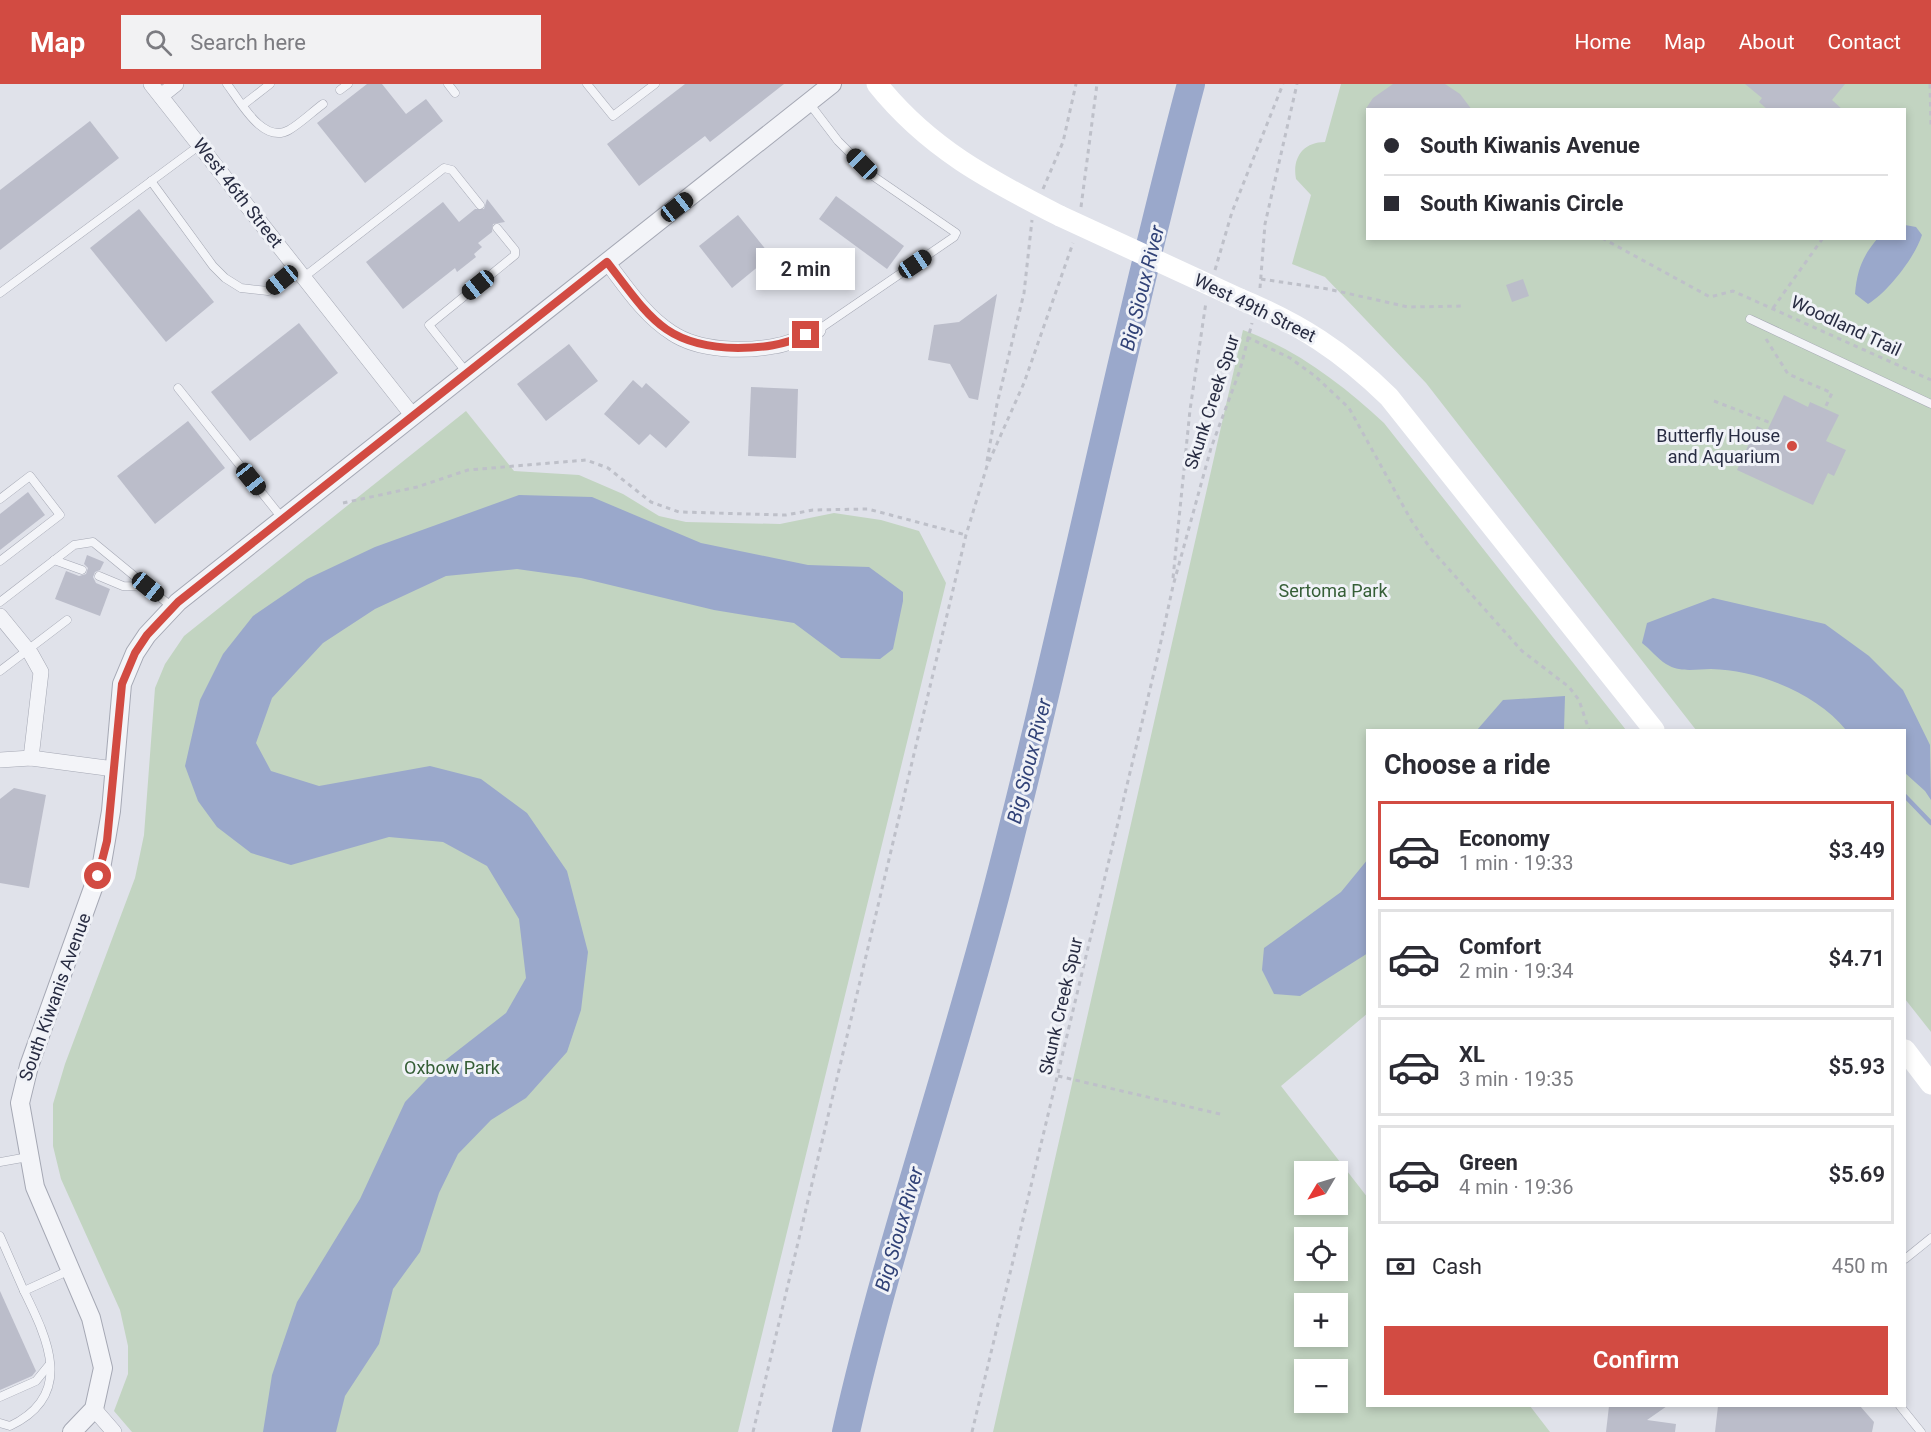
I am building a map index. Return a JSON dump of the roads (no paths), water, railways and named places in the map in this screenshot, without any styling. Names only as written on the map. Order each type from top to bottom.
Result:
[{"type":"main road","name":"West 49th Street","points":[[877,84],[905,116],[950,155],[978,174],[1036,204],[1070,214],[1294,323],[1328,344],[1389,397],[1653,729]]},
{"type":"main road","points":[[1906,1051],[1931,1084]]},
{"type":"street","points":[[156,90],[176,84]]},
{"type":"street","name":"South Kiwanis Avenue","points":[[94,1409],[103,1368],[91,1318],[35,1188],[20,1103],[23,1084],[102,863],[111,811],[119,706],[128,668],[147,635],[173,608],[832,84]]},
{"type":"street","name":"West 46th Street","points":[[156,90],[413,416]]},
{"type":"street","points":[[607,262],[655,321],[688,342],[707,346],[768,347],[793,341],[818,330]]},
{"type":"street","points":[[0,616],[28,650],[41,672],[31,758]]},
{"type":"street","points":[[0,760],[31,758],[114,769]]},
{"type":"street","points":[[72,1432],[94,1409],[114,1432]]},
{"type":"lane","points":[[227,84],[260,126],[276,133],[288,131],[323,104]]},
{"type":"lane","points":[[243,105],[270,84]]},
{"type":"lane","points":[[340,90],[348,84]]},
{"type":"lane","points":[[448,84],[455,93]]},
{"type":"lane","points":[[587,84],[613,116],[654,84]]},
{"type":"lane","points":[[808,103],[838,141],[873,176],[957,233],[818,330]]},
{"type":"lane","points":[[0,293],[200,145]]},
{"type":"lane","points":[[151,181],[213,266],[241,288],[268,291],[300,273],[444,168],[452,170],[480,205]]},
{"type":"lane","points":[[467,373],[429,325],[515,255],[515,250],[498,228]]},
{"type":"lane","points":[[1750,319],[1931,404]]},
{"type":"lane","points":[[178,388],[283,519]]},
{"type":"lane","points":[[0,499],[30,476],[60,515],[0,561]]},
{"type":"lane","points":[[0,602],[74,545],[93,542],[173,608]]},
{"type":"lane","points":[[54,560],[82,570]]},
{"type":"lane","points":[[99,576],[123,586],[148,587]]},
{"type":"lane","points":[[0,671],[67,620]]},
{"type":"lane","points":[[0,1162],[28,1157]]},
{"type":"lane","points":[[0,1236],[40,1324],[52,1377],[44,1398],[37,1406],[10,1426],[0,1423]]},
{"type":"lane","points":[[1906,1258],[1931,1238]]},
{"type":"lane","points":[[24,1291],[71,1270]]},
{"type":"lane","points":[[0,1397],[36,1381],[49,1365]]},
{"type":"lane","points":[[1901,1407],[1921,1432]]},
{"type":"water","points":[[1906,225],[1916,227],[1922,235],[1907,263],[1892,283],[1868,304],[1855,294],[1859,271],[1876,240],[1906,240]]},
{"type":"water","points":[[519,495],[592,497],[701,543],[808,565],[869,567],[903,592],[893,649],[880,659],[841,658],[794,623],[714,610],[581,578],[517,569],[446,576],[375,609],[323,643],[272,698],[256,743],[271,771],[319,786],[430,766],[481,779],[527,813],[567,871],[588,952],[581,1010],[567,1052],[526,1098],[491,1120],[458,1154],[439,1193],[420,1252],[393,1289],[379,1344],[345,1396],[336,1432],[263,1432],[272,1375],[297,1302],[360,1199],[405,1102],[443,1062],[506,1013],[526,978],[519,919],[487,866],[443,842],[389,837],[291,865],[251,853],[217,827],[198,801],[185,766],[200,700],[223,654],[253,616],[307,579],[375,547]]},
{"type":"water","points":[[1713,598],[1825,624],[1869,656],[1903,690],[1930,745],[1931,800],[1925,791],[1906,774],[1906,729],[1845,729],[1819,705],[1786,686],[1767,679],[1729,670],[1688,670],[1671,667],[1642,643],[1647,623]]},
{"type":"water","points":[[1565,696],[1564,729],[1478,729],[1503,700]]},
{"type":"water","points":[[1366,861],[1366,954],[1300,996],[1274,994],[1262,970],[1264,948],[1341,892]]},
{"type":"waterway","name":"Big Sioux River","points":[[846,1432],[882,1290],[1003,866],[1142,279],[1191,84]]},
{"type":"waterway","points":[[1906,797],[1931,823]]},
{"type":"place","name":"Butterfly House and Aquarium","points":[[1792,446]]},
{"type":"park label","name":"Sertoma Park","points":[[1333,591]]},
{"type":"park label","name":"Oxbow Park","points":[[452,1068]]}]
